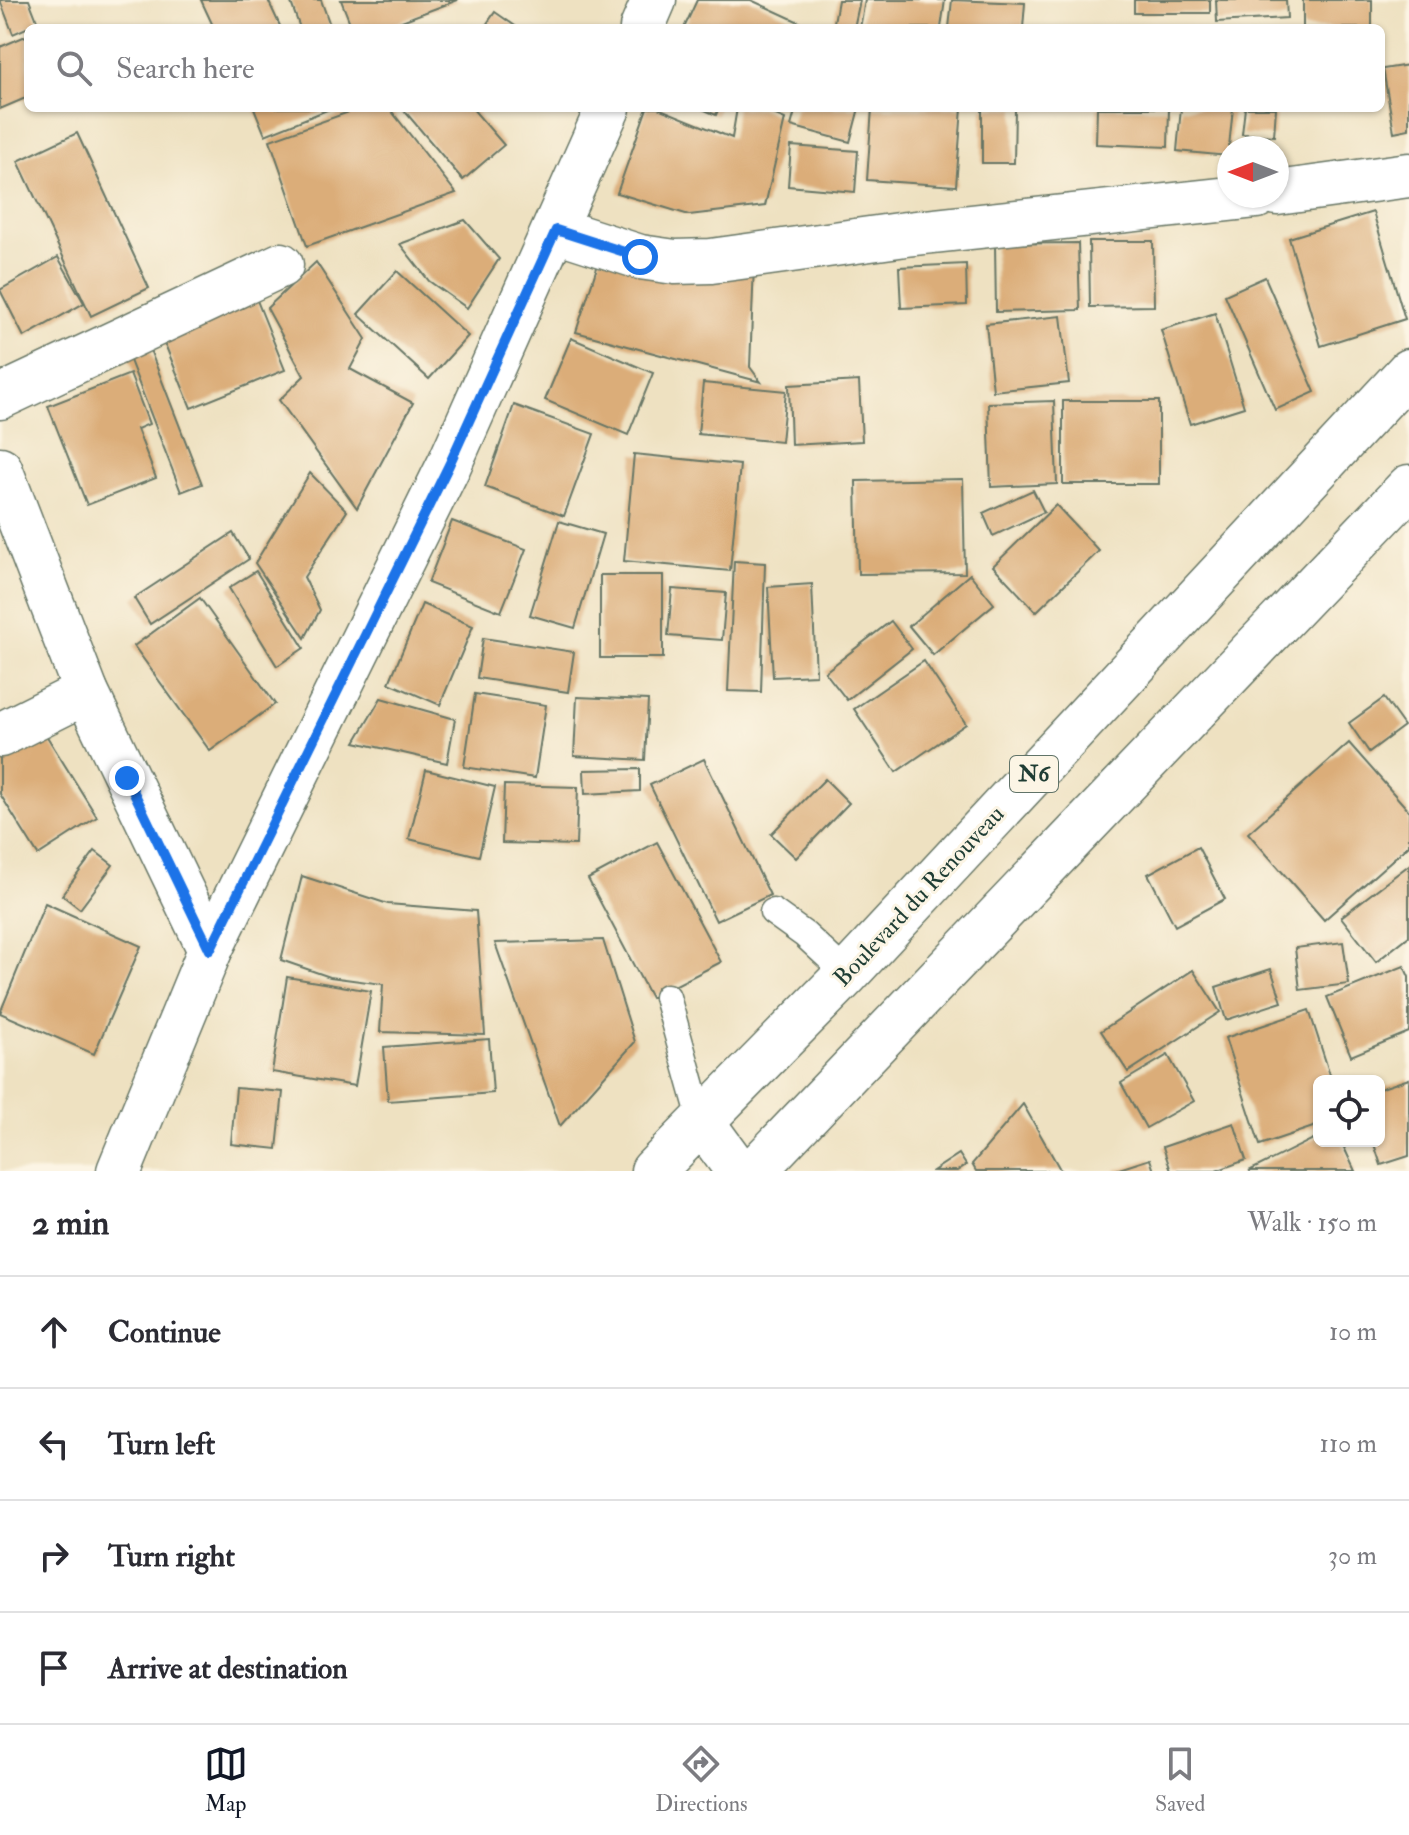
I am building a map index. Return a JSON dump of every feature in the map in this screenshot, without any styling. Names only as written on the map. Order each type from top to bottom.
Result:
[{"type":"main road","points":[[644,24],[654,0]]},
{"type":"main road","points":[[119,1171],[210,950],[449,465],[606,112]]},
{"type":"main road","points":[[1289,191],[1409,175]]},
{"type":"main road","points":[[556,230],[640,257],[699,261],[1217,201]]},
{"type":"main road","points":[[0,397],[281,265]]},
{"type":"main road","name":"Boulevard du Renouveau","points":[[653,1171],[847,974],[1409,371]]},
{"type":"main road","points":[[0,469],[14,547],[210,950]]},
{"type":"main road","points":[[754,1171],[1409,487]]},
{"type":"main road","points":[[0,735],[86,692]]},
{"type":"main road","points":[[847,974],[894,1026]]},
{"type":"main road","points":[[702,1122],[738,1171]]},
{"type":"lane","points":[[773,912],[805,935],[847,974]]},
{"type":"lane","points":[[667,997],[702,1122]]},
{"type":"building","points":[[0,0],[29,0],[38,23],[24,24],[24,29],[13,34]]},
{"type":"building","points":[[201,0],[268,0],[279,24],[212,24]]},
{"type":"building","points":[[290,0],[321,0],[330,24],[299,24]]},
{"type":"building","points":[[341,0],[458,0],[394,24],[350,24]]},
{"type":"building","points":[[697,0],[751,0],[803,24],[686,24]]},
{"type":"building","points":[[838,0],[860,0],[855,24],[834,24]]},
{"type":"building","points":[[865,0],[945,0],[942,24],[861,24]]},
{"type":"building","points":[[952,0],[1025,3],[1023,24],[949,24]]},
{"type":"building","points":[[1134,0],[1210,0],[1210,13],[1134,13]]},
{"type":"building","points":[[1216,0],[1286,0],[1287,18],[1217,22]]},
{"type":"building","points":[[1303,0],[1372,0],[1372,24],[1303,24]]},
{"type":"building","points":[[495,12],[512,24],[487,24]]},
{"type":"building","points":[[24,37],[24,99],[0,109],[0,47]]},
{"type":"building","points":[[1409,65],[1409,129],[1394,132],[1385,69]]},
{"type":"building","points":[[256,112],[322,112],[265,135]]},
{"type":"building","points":[[349,112],[392,112],[456,193],[307,246],[270,140]]},
{"type":"building","points":[[405,112],[475,112],[504,145],[463,180]]},
{"type":"building","points":[[646,112],[668,112],[732,138],[736,112],[769,112],[785,119],[765,206],[689,215],[617,193]]},
{"type":"building","points":[[795,112],[858,112],[850,142],[791,126]]},
{"type":"building","points":[[872,112],[962,112],[956,186],[867,180]]},
{"type":"building","points":[[982,112],[1015,112],[1014,163],[982,163]]},
{"type":"building","points":[[1097,112],[1169,112],[1168,147],[1096,144]]},
{"type":"building","points":[[1181,112],[1233,112],[1230,136],[1217,136],[1217,155],[1177,151]]},
{"type":"building","points":[[1245,112],[1276,112],[1274,136],[1242,134]]},
{"type":"building","points":[[77,133],[149,288],[91,316],[18,161]]},
{"type":"building","points":[[791,146],[858,151],[855,192],[788,186]]},
{"type":"building","points":[[1373,212],[1405,319],[1321,346],[1289,238]]},
{"type":"building","points":[[465,220],[499,259],[467,308],[429,281],[400,244]]},
{"type":"building","points":[[1089,241],[1153,241],[1154,306],[1090,307]]},
{"type":"building","points":[[1078,243],[1080,310],[996,312],[995,244]]},
{"type":"building","points":[[58,257],[84,303],[24,337],[0,290]]},
{"type":"building","points":[[600,258],[754,265],[750,367],[761,382],[576,332]]},
{"type":"building","points":[[316,262],[366,339],[350,369],[413,403],[357,508],[279,400],[304,376],[267,308]]},
{"type":"building","points":[[966,264],[967,305],[901,308],[899,267]]},
{"type":"building","points":[[397,271],[468,336],[429,379],[358,314]]},
{"type":"building","points":[[1265,277],[1315,392],[1275,410],[1225,295]]},
{"type":"building","points":[[254,293],[285,370],[191,408],[160,332]]},
{"type":"building","points":[[1215,313],[1244,407],[1190,424],[1161,330]]},
{"type":"building","points":[[1061,316],[1069,383],[993,391],[986,324]]},
{"type":"building","points":[[571,338],[653,373],[628,435],[545,400]]},
{"type":"building","points":[[147,342],[202,484],[181,492],[126,350]]},
{"type":"building","points":[[130,374],[149,424],[137,429],[156,478],[87,505],[48,406]]},
{"type":"building","points":[[859,381],[862,441],[791,445],[789,385]]},
{"type":"building","points":[[703,383],[786,391],[781,442],[698,434]]},
{"type":"building","points":[[1054,401],[1057,484],[991,487],[988,403]]},
{"type":"building","points":[[1063,401],[1159,401],[1159,484],[1063,484]]},
{"type":"building","points":[[514,405],[594,434],[564,516],[485,487]]},
{"type":"building","points":[[634,454],[740,465],[730,571],[624,561]]},
{"type":"building","points":[[310,473],[347,511],[304,577],[320,610],[305,638],[255,563]]},
{"type":"building","points":[[963,479],[965,573],[858,574],[856,481]]},
{"type":"building","points":[[1033,490],[1044,512],[993,536],[983,513]]},
{"type":"building","points":[[1056,505],[1099,551],[1036,612],[993,566]]},
{"type":"building","points":[[452,521],[526,549],[501,612],[428,583]]},
{"type":"building","points":[[559,521],[603,534],[575,628],[530,615]]},
{"type":"building","points":[[233,533],[249,559],[150,624],[134,598]]},
{"type":"building","points":[[734,561],[765,563],[761,692],[728,691]]},
{"type":"building","points":[[256,571],[304,648],[277,666],[229,588]]},
{"type":"building","points":[[970,574],[994,604],[933,655],[909,626]]},
{"type":"building","points":[[600,575],[663,575],[663,658],[600,658]]},
{"type":"building","points":[[812,584],[816,675],[773,677],[768,587]]},
{"type":"building","points":[[672,589],[726,593],[722,640],[668,636]]},
{"type":"building","points":[[200,598],[275,704],[210,751],[134,646]]},
{"type":"building","points":[[422,604],[473,626],[440,705],[389,683]]},
{"type":"building","points":[[891,621],[912,649],[847,700],[825,672]]},
{"type":"building","points":[[483,638],[574,652],[568,692],[477,678]]},
{"type":"building","points":[[924,661],[966,724],[896,772],[854,709]]},
{"type":"building","points":[[475,694],[546,705],[535,778],[464,767]]},
{"type":"building","points":[[577,697],[648,700],[645,760],[574,756]]},
{"type":"building","points":[[381,698],[455,719],[447,763],[355,742]]},
{"type":"building","points":[[1384,698],[1404,726],[1369,752],[1349,723]]},
{"type":"building","points":[[38,722],[97,817],[38,855],[0,794],[0,745]]},
{"type":"building","points":[[1349,743],[1409,811],[1409,845],[1324,920],[1248,833]]},
{"type":"building","points":[[704,759],[770,895],[716,921],[650,785]]},
{"type":"building","points":[[640,769],[640,791],[585,794],[584,770]]},
{"type":"building","points":[[426,770],[495,787],[479,856],[409,839]]},
{"type":"building","points":[[825,779],[849,803],[796,858],[771,834]]},
{"type":"building","points":[[504,785],[578,787],[576,845],[502,843]]},
{"type":"building","points":[[657,842],[721,962],[651,998],[588,879]]},
{"type":"building","points":[[1198,847],[1225,899],[1175,926],[1148,874]]},
{"type":"building","points":[[95,851],[113,865],[80,909],[62,895]]},
{"type":"building","points":[[1409,865],[1409,936],[1376,962],[1341,917]]},
{"type":"building","points":[[302,876],[388,904],[476,911],[485,1035],[380,1032],[383,984],[330,977],[281,960]]},
{"type":"building","points":[[45,903],[141,946],[94,1054],[0,1013]]},
{"type":"building","points":[[603,940],[635,1042],[560,1126],[495,943]]},
{"type":"building","points":[[1343,942],[1349,984],[1300,990],[1295,948]]},
{"type":"building","points":[[1404,966],[1409,977],[1409,1032],[1351,1056],[1327,997]]},
{"type":"building","points":[[1271,969],[1282,1002],[1226,1020],[1216,987]]},
{"type":"building","points":[[1193,970],[1220,1012],[1128,1072],[1101,1031]]},
{"type":"building","points":[[287,977],[371,991],[355,1086],[272,1072]]},
{"type":"building","points":[[1309,1010],[1330,1075],[1313,1075],[1313,1127],[1260,1145],[1225,1038]]},
{"type":"building","points":[[489,1039],[493,1093],[388,1101],[384,1047]]},
{"type":"building","points":[[1168,1055],[1194,1101],[1146,1128],[1121,1083]]},
{"type":"building","points":[[1409,1079],[1409,1156],[1381,1165],[1375,1147],[1385,1147],[1385,1087]]},
{"type":"building","points":[[236,1088],[283,1092],[277,1149],[231,1144]]},
{"type":"building","points":[[1023,1104],[1061,1171],[976,1171],[972,1164]]},
{"type":"building","points":[[1234,1123],[1246,1160],[1216,1171],[1171,1171],[1163,1147]]},
{"type":"building","points":[[1313,1139],[1313,1147],[1344,1147],[1355,1171],[1249,1171]]},
{"type":"building","points":[[959,1154],[966,1165],[957,1171],[933,1171]]},
{"type":"building","points":[[1150,1159],[1154,1171],[1116,1171],[1116,1170]]},
{"type":"route","points":[[127,778],[210,950],[449,465],[556,230],[640,257]]}]
